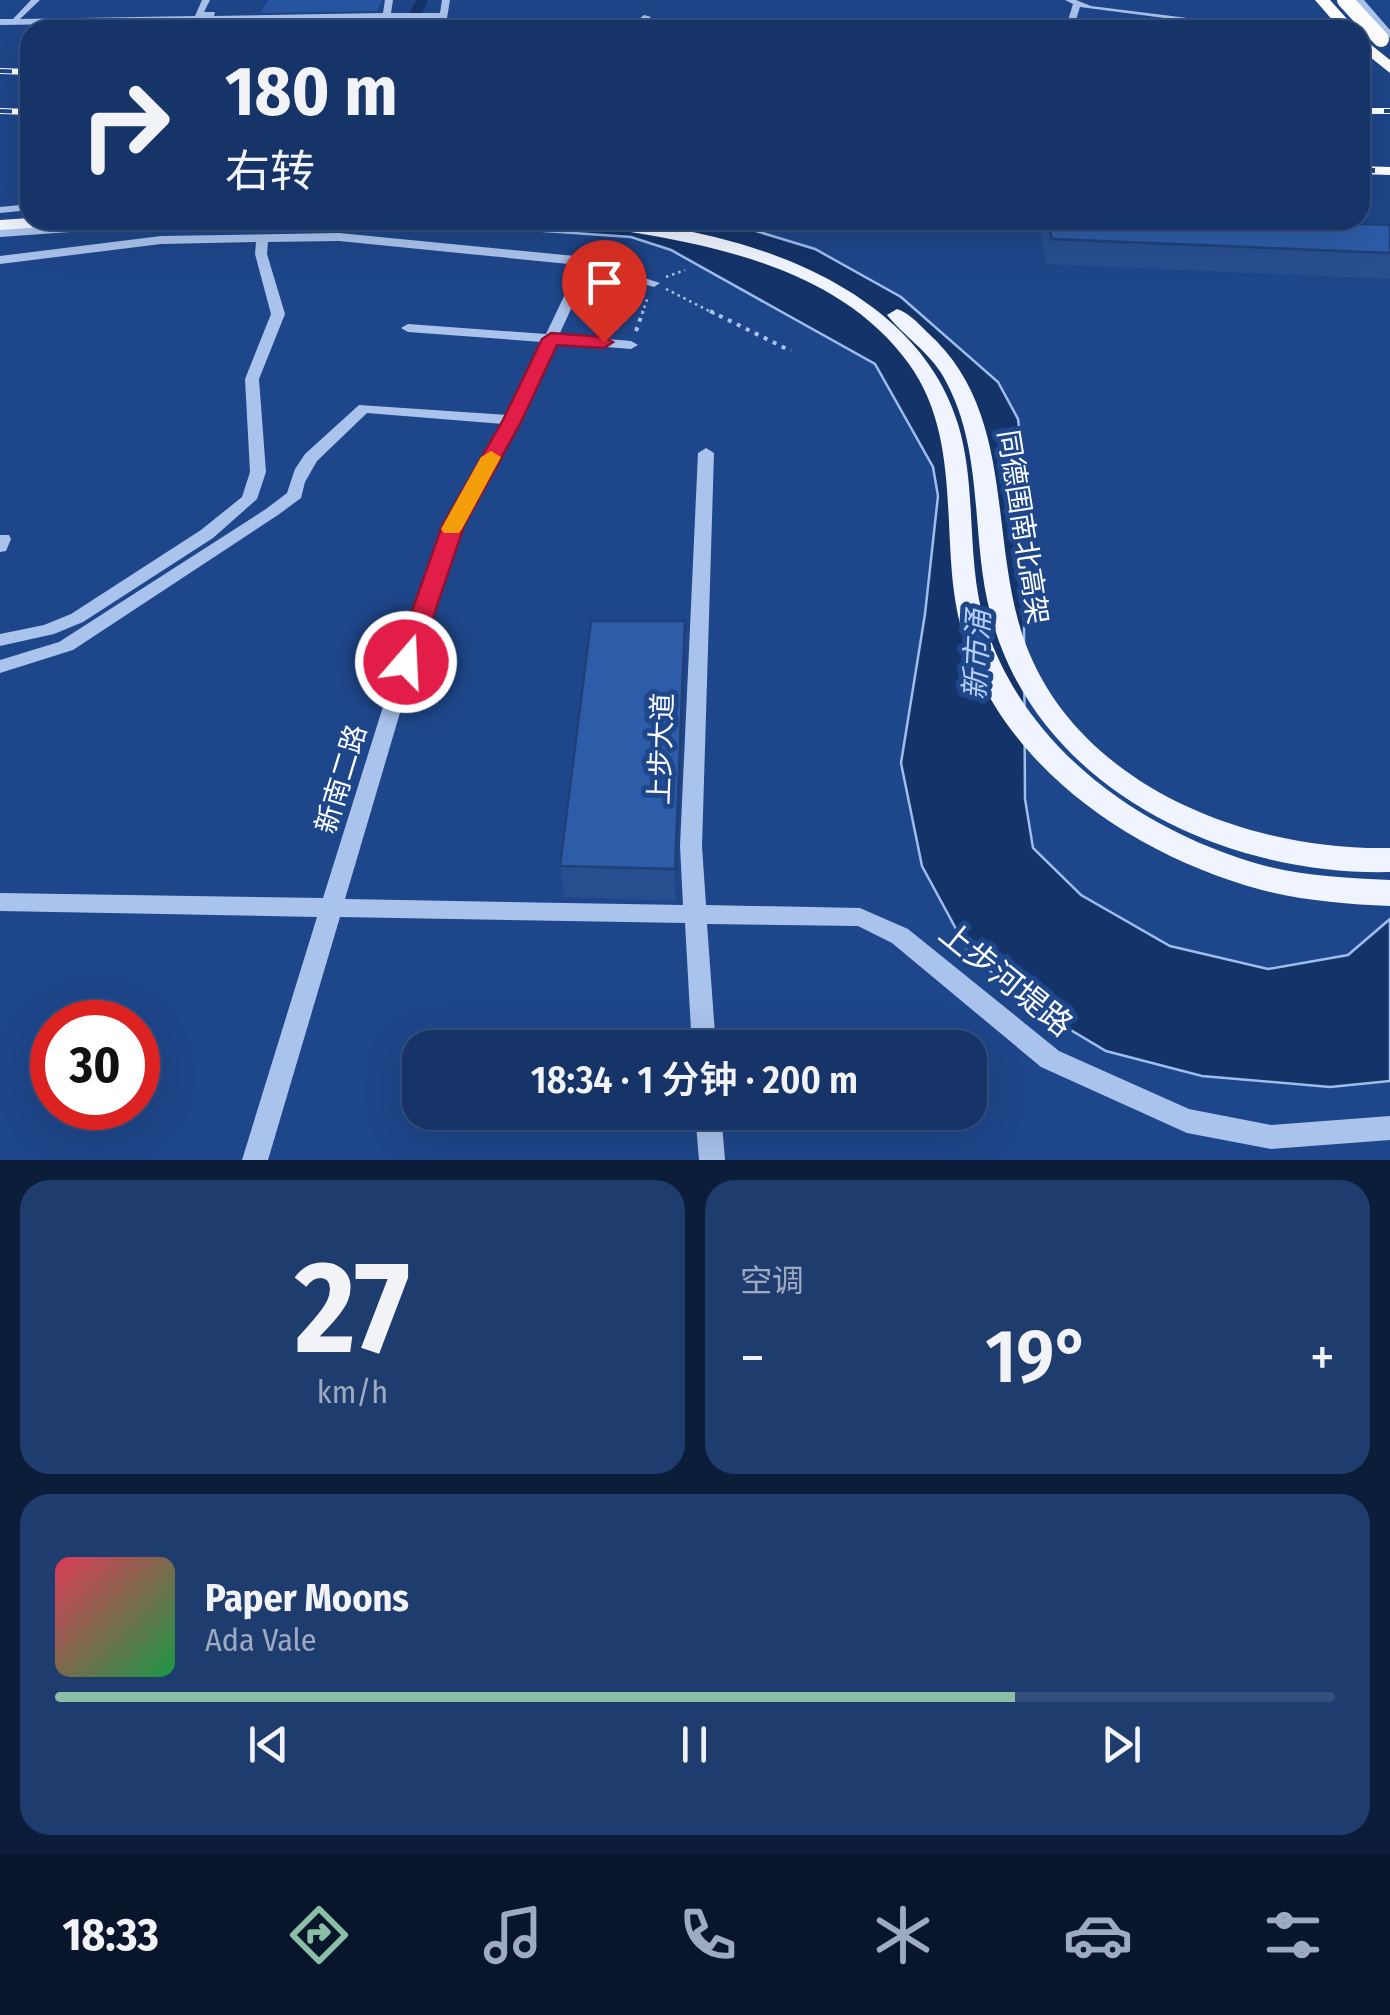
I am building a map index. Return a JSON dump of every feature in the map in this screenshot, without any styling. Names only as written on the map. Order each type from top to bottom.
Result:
[{"type":"highway","points":[[1322,0],[1340,20]]},
{"type":"highway","points":[[1344,0],[1364,20]]},
{"type":"highway","points":[[1370,27],[1390,47]]},
{"type":"highway","points":[[1370,49],[1390,68]]},
{"type":"main road","name":"同德围南北高架","points":[[640,230],[691,239],[786,267],[855,302],[904,344],[936,391],[952,431],[972,624],[985,663],[1000,695],[1038,747],[1076,783],[1167,841],[1226,865],[1335,890],[1390,893]]},
{"type":"main road","name":"同德围南北高架","points":[[691,230],[746,242],[836,276],[896,314],[941,359],[969,406],[986,459],[995,574],[1011,642],[1038,700],[1088,755],[1151,800],[1220,832],[1310,856],[1390,860]]},
{"type":"street","points":[[16,18],[36,0]]},
{"type":"street","points":[[206,0],[198,15],[256,13],[266,0]]},
{"type":"street","points":[[384,20],[389,0]]},
{"type":"street","points":[[443,20],[446,0]]},
{"type":"street","points":[[1359,0],[1390,37]]},
{"type":"street","points":[[1073,3],[1203,20]]},
{"type":"street","points":[[129,20],[444,15]]},
{"type":"street","points":[[643,20],[647,17]]},
{"type":"street","points":[[0,640],[48,630],[77,618],[193,544],[249,500],[258,472],[252,378],[278,314],[261,254],[262,239]]},
{"type":"street","points":[[0,260],[161,240],[390,240],[586,263],[654,283]]},
{"type":"street","name":"新南二路","points":[[255,1160],[330,909],[453,526],[512,420],[586,263]]},
{"type":"street","points":[[408,328],[631,344]]},
{"type":"street","points":[[0,667],[66,646],[272,512],[295,495],[296,480],[310,460],[364,408],[512,420]]},
{"type":"street","name":"上步大道","points":[[703,1030],[693,753],[706,453]]},
{"type":"street","name":"上步河堤路","points":[[0,902],[860,916],[900,936],[1050,1060],[1187,1122],[1271,1137],[1390,1128]]},
{"type":"street","points":[[710,1130],[712,1160]]},
{"type":"path","points":[[631,344],[654,283],[685,270]]},
{"type":"path","points":[[654,283],[791,351]]},
{"type":"shaded area","points":[[269,0],[382,0],[377,11],[260,13]]},
{"type":"water","name":"新市涌","points":[[531,230],[753,230],[815,249],[901,297],[998,382],[1018,419],[1023,456],[1025,799],[1033,848],[1081,895],[1170,946],[1268,969],[1348,955],[1390,919],[1390,1081],[1330,1087],[1202,1076],[1106,1051],[1027,1004],[968,951],[922,866],[901,763],[925,614],[938,496],[933,467],[875,364],[671,250],[631,237]]},
{"type":"building","points":[[1370,224],[1390,225],[1390,253],[1052,239],[1050,230],[1370,230]]},
{"type":"building","points":[[591,621],[685,621],[675,869],[560,866]]},
{"type":"waterway","points":[[413,20],[422,0]]},
{"type":"railway","points":[[0,71],[20,72]]},
{"type":"railway","points":[[0,111],[20,112]]},
{"type":"railway","points":[[1370,111],[1390,111]]},
{"type":"railway","points":[[1370,170],[1390,171]]},
{"type":"slow traffic","points":[[452,529],[491,457]]},
{"type":"route","points":[[406,662],[453,526],[512,420],[551,339],[604,342]]}]
